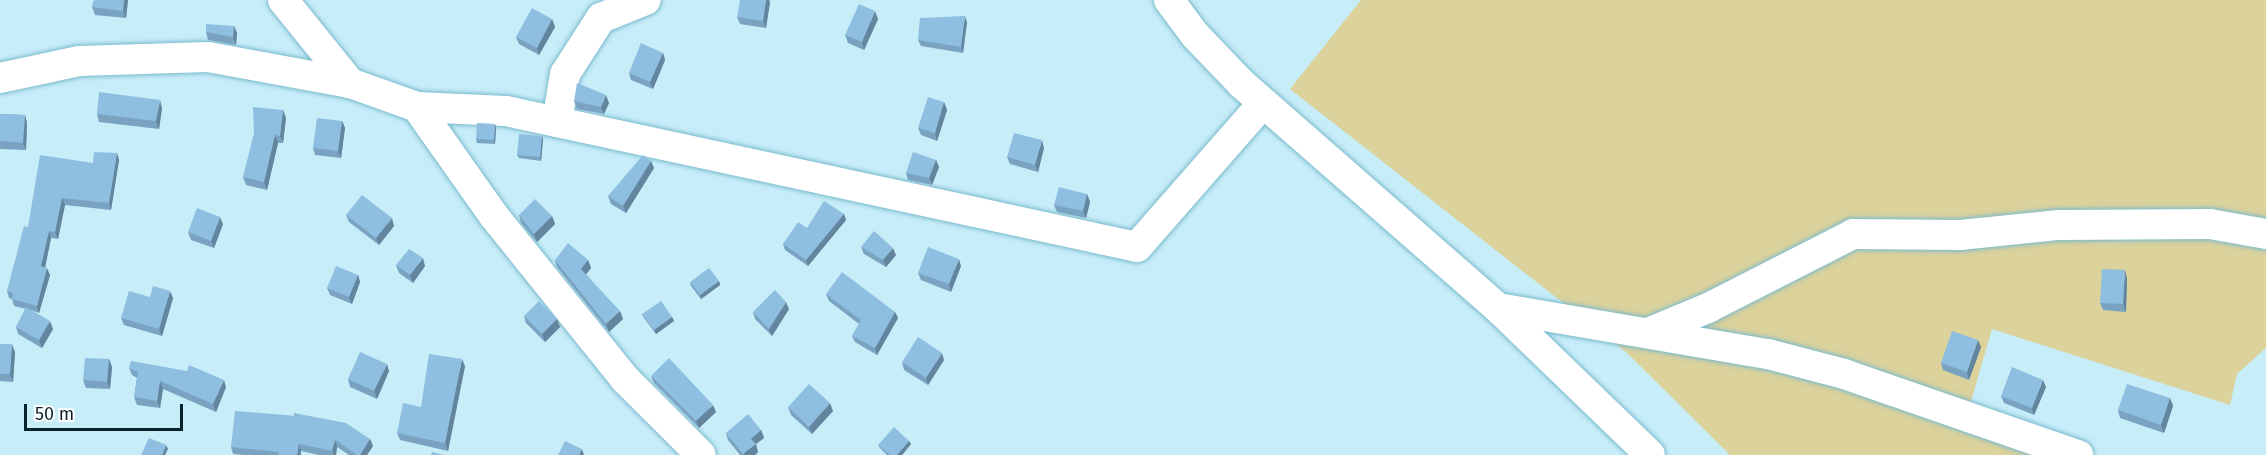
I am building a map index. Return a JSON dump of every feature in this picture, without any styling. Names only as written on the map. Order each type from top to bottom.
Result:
[{"type":"street","points":[[283,0],[350,83]]},
{"type":"street","points":[[557,122],[565,74],[601,18],[646,0]]},
{"type":"street","points":[[1169,0],[1195,35],[1263,103],[1308,138],[1497,308],[1650,455]]},
{"type":"street","points":[[0,78],[79,61],[208,57],[350,83],[417,107],[506,111],[1137,247],[1263,103]]},
{"type":"street","points":[[417,107],[494,216],[625,379],[701,455]]},
{"type":"street","points":[[1650,332],[1708,308],[1853,234],[1960,235],[2059,225],[2199,224],[2266,234]]},
{"type":"street","points":[[1497,308],[1650,332],[1768,354],[1844,374],[2078,455]]},
{"type":"shaded area","points":[[1361,0],[2266,0],[2266,348],[2237,374],[2230,405],[1992,329],[1965,422],[2045,455],[1730,455],[1627,353],[1290,89]]},
{"type":"building","points":[[94,0],[124,0],[123,11],[92,7]]},
{"type":"building","points":[[740,0],[766,0],[763,21],[737,17]]},
{"type":"building","points":[[859,4],[875,11],[862,42],[845,35]]},
{"type":"building","points":[[532,8],[552,19],[537,48],[516,37]]},
{"type":"building","points":[[965,16],[961,47],[918,40],[920,18]]},
{"type":"building","points":[[206,24],[234,26],[233,37],[206,32]]},
{"type":"building","points":[[641,43],[663,53],[650,82],[629,73]]},
{"type":"building","points":[[577,83],[606,95],[601,107],[574,101]]},
{"type":"building","points":[[99,92],[160,100],[156,121],[97,114]]},
{"type":"building","points":[[928,97],[944,102],[935,133],[918,128]]},
{"type":"building","points":[[253,107],[283,110],[280,136],[275,135],[264,182],[243,177],[254,133]]},
{"type":"building","points":[[0,114],[25,115],[23,143],[0,141]]},
{"type":"building","points":[[317,118],[342,121],[338,151],[313,148]]},
{"type":"building","points":[[477,123],[495,124],[494,140],[476,139]]},
{"type":"building","points":[[1014,133],[1042,140],[1035,165],[1007,157]]},
{"type":"building","points":[[519,134],[542,136],[540,157],[517,155]]},
{"type":"building","points":[[94,152],[117,153],[109,203],[62,198],[55,232],[49,231],[41,266],[47,268],[37,306],[12,299],[13,293],[7,291],[24,226],[28,227],[40,155],[93,163]]},
{"type":"building","points":[[913,152],[936,160],[929,178],[906,173]]},
{"type":"building","points":[[643,155],[651,161],[623,206],[608,196]]},
{"type":"building","points":[[1059,187],[1087,194],[1083,211],[1054,205]]},
{"type":"building","points":[[362,195],[392,218],[376,238],[346,215]]},
{"type":"building","points":[[535,199],[552,216],[534,234],[519,215]]},
{"type":"building","points":[[824,201],[844,214],[806,260],[783,244],[798,222],[807,228]]},
{"type":"building","points":[[197,208],[220,217],[211,241],[188,232]]},
{"type":"building","points":[[874,231],[893,248],[883,260],[861,247]]},
{"type":"building","points":[[568,243],[588,260],[581,269],[620,311],[606,324],[555,260]]},
{"type":"building","points":[[928,247],[959,259],[949,284],[918,273]]},
{"type":"building","points":[[409,249],[423,258],[410,275],[396,265]]},
{"type":"building","points":[[336,266],[358,275],[349,297],[327,288]]},
{"type":"building","points":[[709,268],[719,281],[700,295],[690,282]]},
{"type":"building","points":[[2102,269],[2125,270],[2123,304],[2100,303]]},
{"type":"building","points":[[842,272],[895,312],[875,348],[852,336],[861,320],[826,294]]},
{"type":"building","points":[[153,286],[170,291],[159,329],[121,318],[129,291],[150,297]]},
{"type":"building","points":[[775,290],[786,302],[769,329],[753,312]]},
{"type":"building","points":[[539,301],[557,319],[542,334],[524,316]]},
{"type":"building","points":[[661,301],[672,317],[654,330],[642,314]]},
{"type":"building","points":[[26,307],[50,321],[39,340],[16,327]]},
{"type":"building","points":[[1952,331],[1978,340],[1967,372],[1941,363]]},
{"type":"building","points":[[918,337],[942,353],[926,378],[902,362]]},
{"type":"building","points":[[0,344],[12,344],[10,374],[0,374]]},
{"type":"building","points":[[360,352],[387,364],[374,391],[348,379]]},
{"type":"building","points":[[429,354],[462,359],[445,443],[397,433],[403,403],[421,407]]},
{"type":"building","points":[[85,358],[109,359],[107,382],[83,380]]},
{"type":"building","points":[[669,358],[713,405],[696,421],[651,376]]},
{"type":"building","points":[[131,361],[187,371],[189,365],[224,380],[213,404],[160,381],[157,401],[134,397],[138,372],[129,368]]},
{"type":"building","points":[[2012,367],[2043,380],[2032,408],[2001,396]]},
{"type":"building","points":[[809,384],[830,403],[809,427],[788,407]]},
{"type":"building","points":[[2127,384],[2170,398],[2161,425],[2118,410]]},
{"type":"building","points":[[235,411],[298,416],[294,413],[346,423],[370,439],[360,455],[335,440],[332,451],[299,444],[297,455],[278,455],[279,452],[231,447]]},
{"type":"building","points":[[748,414],[761,430],[751,439],[756,444],[743,454],[726,433]]},
{"type":"building","points":[[894,427],[909,441],[897,455],[890,455],[878,445]]},
{"type":"building","points":[[149,438],[166,445],[162,455],[141,455]]},
{"type":"building","points":[[565,441],[582,449],[579,455],[558,455]]}]
